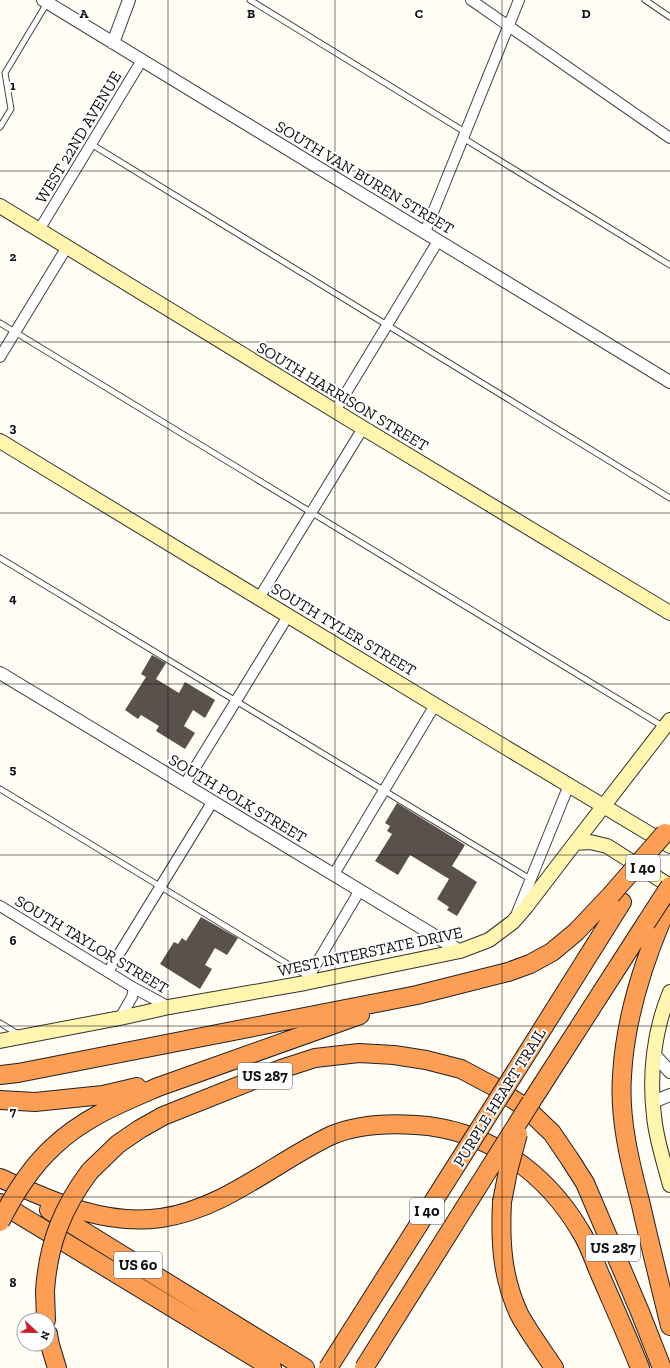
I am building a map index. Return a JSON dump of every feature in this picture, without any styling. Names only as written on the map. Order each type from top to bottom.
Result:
[{"type":"highway","points":[[0,1075],[18,1074],[417,995],[508,972],[530,964],[552,952],[616,899],[668,835]]},
{"type":"highway","name":"PURPLE HEART TRAIL","points":[[364,1368],[551,1071],[652,926],[670,886]]},
{"type":"highway","name":"PURPLE HEART TRAIL","points":[[328,1368],[526,1055],[616,899]]},
{"type":"highway","points":[[670,901],[652,926],[630,1021],[625,1047],[622,1077],[622,1105],[630,1160],[670,1326]]},
{"type":"highway","points":[[0,1222],[19,1187],[31,1171],[53,1147],[75,1128],[110,1108],[212,1068],[417,995]]},
{"type":"highway","name":"US 287","points":[[46,1312],[46,1277],[57,1229],[72,1197],[90,1171],[118,1144],[163,1116],[281,1069],[315,1058],[359,1053],[394,1055],[426,1060],[461,1069],[493,1086],[526,1108],[552,1133],[585,1184],[640,1312],[662,1368]]},
{"type":"highway","points":[[0,1100],[34,1102],[103,1096],[212,1068]]},
{"type":"highway","points":[[531,1102],[516,1141],[502,1202],[502,1252],[512,1296],[520,1314],[554,1368]]},
{"type":"highway","points":[[0,1179],[60,1204],[90,1213],[138,1220],[184,1214],[224,1197],[304,1150],[332,1135],[352,1128],[396,1124],[427,1126],[474,1137],[496,1147],[522,1164],[542,1181],[562,1204],[582,1233],[640,1368]]},
{"type":"highway","name":"US 60","points":[[0,1179],[305,1368]]},
{"type":"highway","name":"US 60","points":[[0,1203],[272,1368]]},
{"type":"highway","points":[[52,1352],[57,1368]]},
{"type":"main road","name":"SOUTH HARRISON STREET","points":[[0,206],[363,428],[670,613]]},
{"type":"main road","name":"SOUTH TYLER STREET","points":[[0,441],[569,786],[605,806],[668,835]]},
{"type":"main road","name":"WEST INTERSTATE DRIVE","points":[[0,1041],[460,951],[489,940],[514,922],[538,894],[575,843],[667,724]]},
{"type":"main road","points":[[575,843],[590,842],[607,846],[670,886]]},
{"type":"main road","points":[[670,992],[662,1014],[654,1054],[652,1080],[656,1128],[670,1184]]},
{"type":"street","points":[[113,43],[129,0]]},
{"type":"street","points":[[471,0],[670,138]]},
{"type":"street","points":[[425,232],[519,0]]},
{"type":"street","name":"SOUTH VAN BUREN STREET","points":[[45,1],[670,382]]},
{"type":"street","name":"WEST 22ND AVENUE","points":[[39,230],[142,60]]},
{"type":"street","points":[[335,410],[438,241]]},
{"type":"street","points":[[0,357],[66,247]]},
{"type":"street","points":[[259,598],[363,428]]},
{"type":"street","points":[[185,784],[288,616]]},
{"type":"street","name":"SOUTH POLK STREET","points":[[0,673],[460,951]]},
{"type":"street","points":[[334,874],[435,705]]},
{"type":"street","points":[[514,922],[569,786]]},
{"type":"street","points":[[108,972],[213,801]]},
{"type":"street","points":[[307,980],[360,890]]},
{"type":"street","name":"SOUTH TAYLOR STREET","points":[[0,906],[134,988],[169,1007]]},
{"type":"street","points":[[120,1018],[132,997],[134,988]]},
{"type":"street","points":[[654,1054],[670,1072]]},
{"type":"street","points":[[653,1102],[670,1095]]},
{"type":"lane","points":[[250,0],[670,265]]},
{"type":"lane","points":[[645,0],[670,17]]},
{"type":"lane","points":[[0,127],[11,109],[5,73],[45,1]]},
{"type":"lane","points":[[91,144],[670,498]]},
{"type":"lane","points":[[0,323],[311,513],[667,724]]},
{"type":"lane","points":[[0,558],[530,880]]},
{"type":"lane","points":[[0,789],[161,886],[307,980]]},
{"type":"lane","points":[[0,1023],[22,1037]]},
{"type":"building","points":[[152,655],[166,663],[156,679],[179,693],[185,682],[215,700],[205,718],[193,710],[184,726],[195,733],[185,749],[156,731],[159,726],[141,715],[138,719],[125,710],[146,677],[141,674]]},
{"type":"building","points":[[397,803],[465,845],[452,866],[477,882],[457,916],[447,910],[449,907],[437,899],[449,879],[410,855],[398,875],[375,861],[392,834],[387,831],[390,826],[385,823]]},
{"type":"building","points":[[201,917],[238,938],[227,955],[215,948],[205,965],[212,969],[200,989],[160,964],[174,942],[178,944],[182,938],[186,941]]}]
